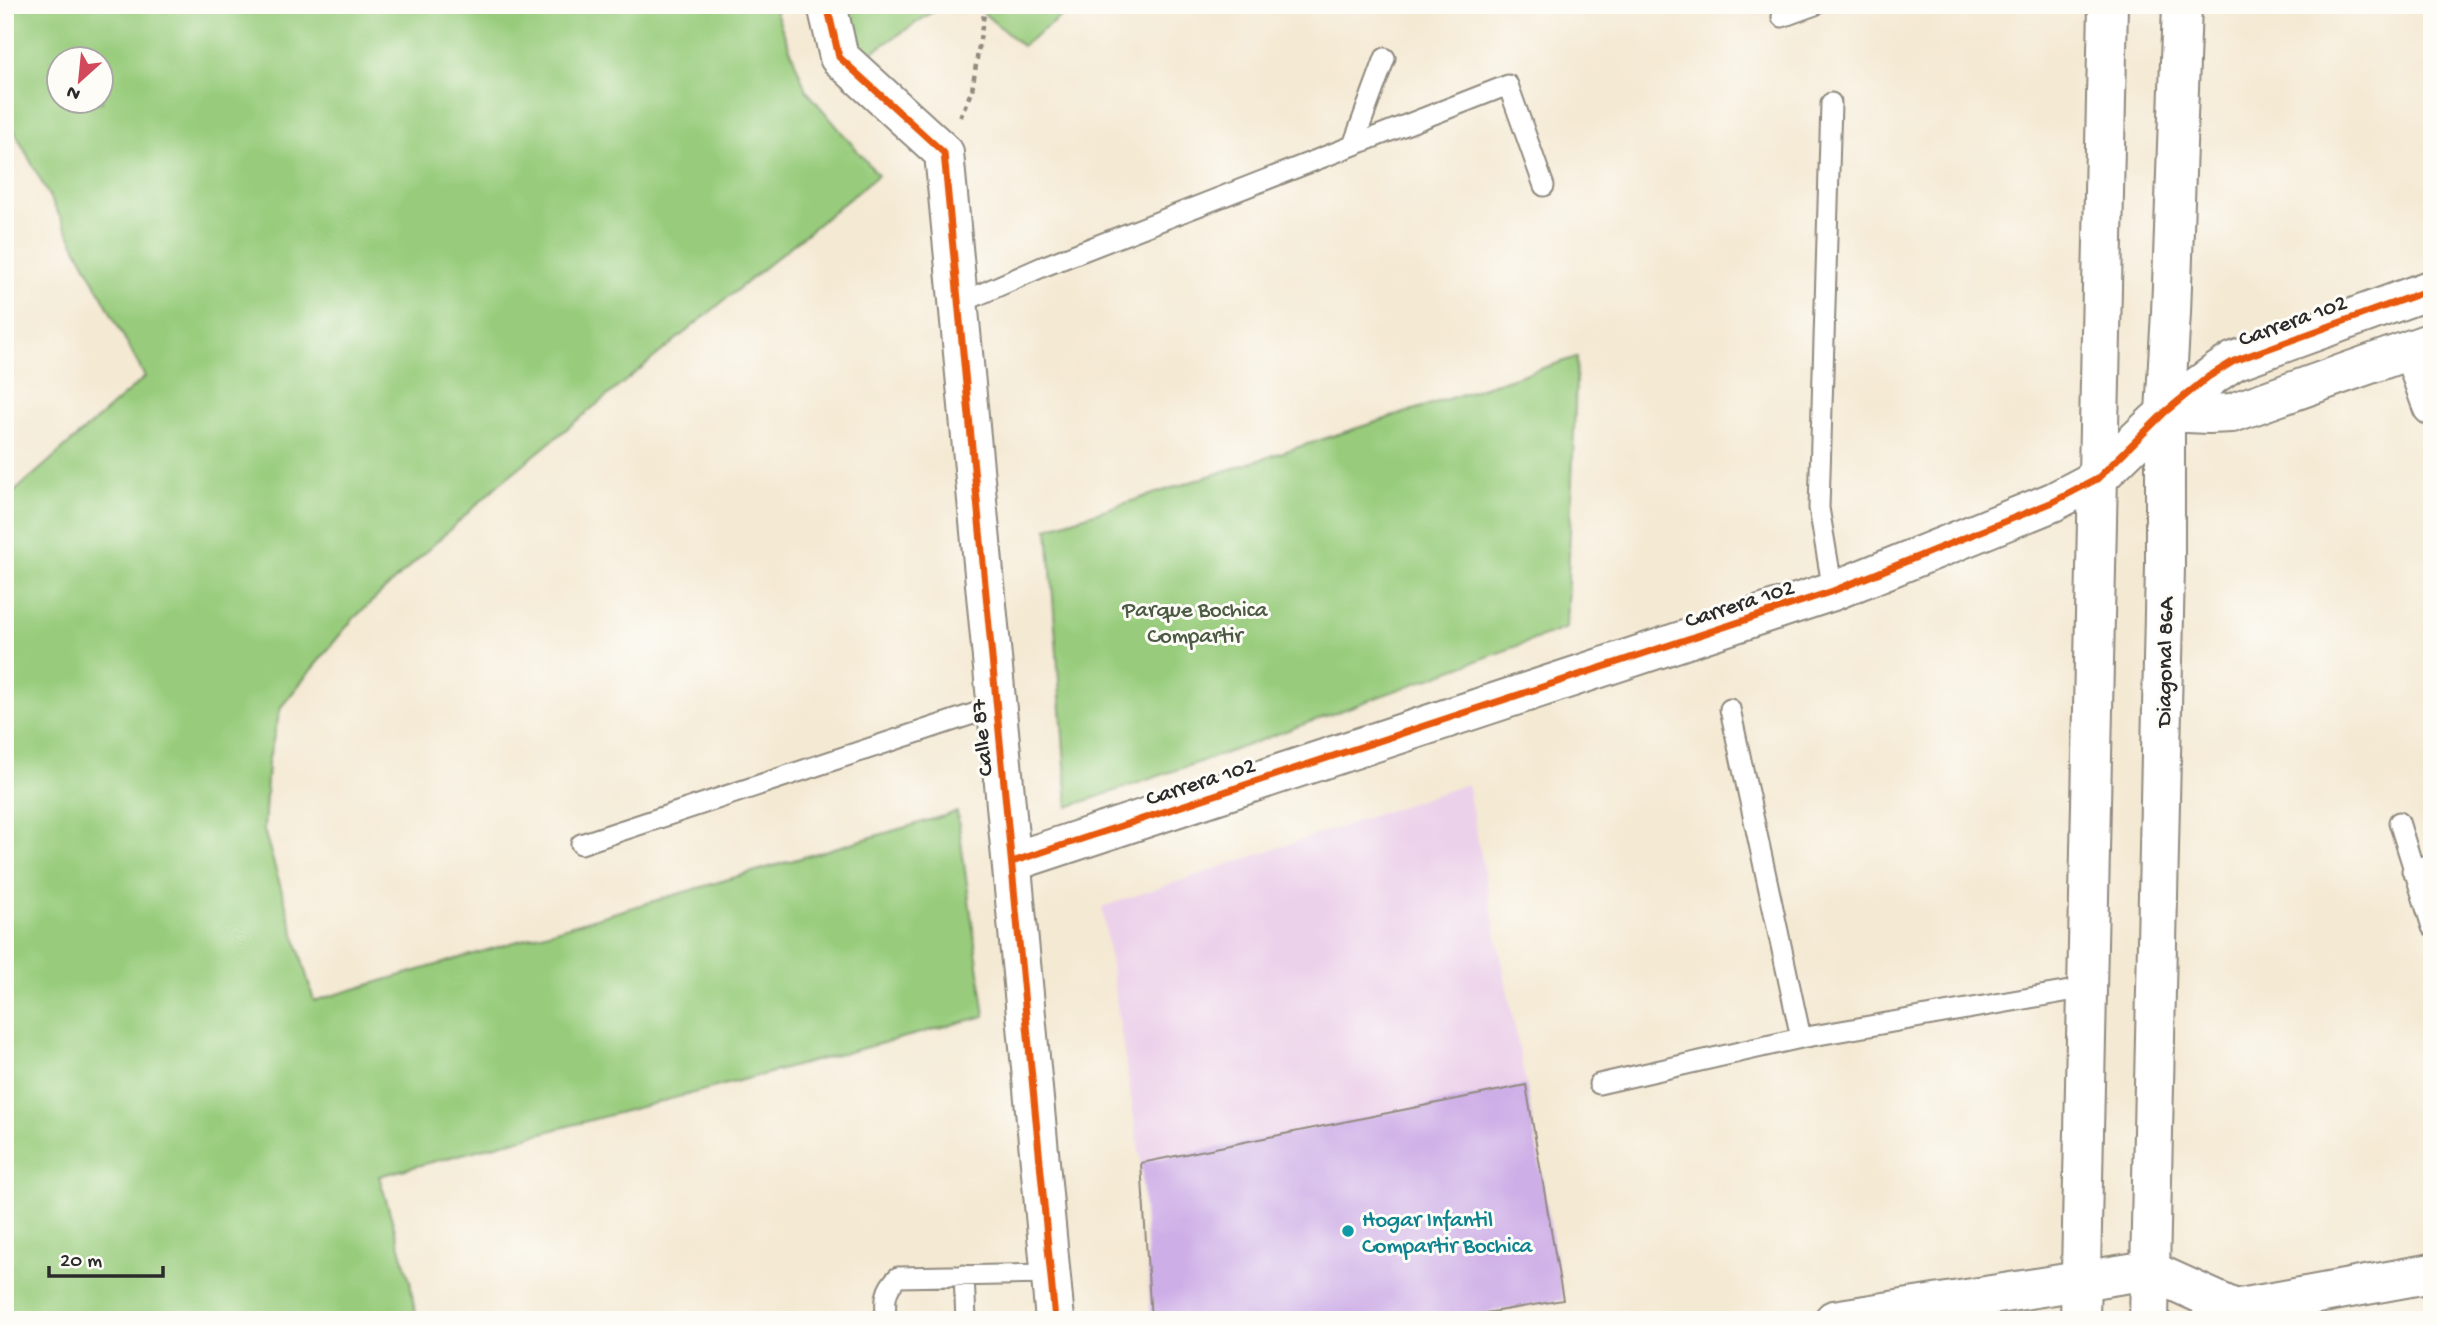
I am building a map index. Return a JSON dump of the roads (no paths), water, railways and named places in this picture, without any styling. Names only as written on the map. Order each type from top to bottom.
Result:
[{"type":"street","name":"Calle 87","points":[[827,5],[839,57],[944,153],[1055,1320]]},
{"type":"street","points":[[2080,1320],[2108,5]]},
{"type":"street","name":"Diagonal 86A","points":[[2149,1320],[2165,566],[2165,412],[2182,5]]},
{"type":"street","name":"Carrera 102","points":[[1012,862],[1833,592],[2053,502],[2097,479],[2165,412],[2208,377],[2234,361],[2432,289]]},
{"type":"street","points":[[2165,412],[2232,413],[2422,345],[2432,406]]},
{"type":"street","points":[[1834,1320],[2150,1270],[2220,1314],[2432,1273]]},
{"type":"lane","points":[[1782,17],[1811,6]]},
{"type":"lane","points":[[1353,145],[1385,58]]},
{"type":"lane","points":[[958,304],[1042,267],[1508,85],[1544,186]]},
{"type":"lane","points":[[1831,103],[1819,508],[1833,592]]},
{"type":"lane","points":[[581,844],[997,706]]},
{"type":"lane","points":[[1730,709],[1801,1038]]},
{"type":"lane","points":[[2399,822],[2432,927]]},
{"type":"lane","points":[[2413,872],[2432,863]]},
{"type":"lane","points":[[1599,1084],[1801,1038],[2087,988]]},
{"type":"lane","points":[[886,1320],[884,1300],[888,1286],[898,1277],[1051,1274]]},
{"type":"lane","points":[[964,1275],[966,1320]]},
{"type":"place","name":"Hogar Infantil Compartir Bochica","points":[[1348,1231]]},
{"type":"park label","name":"Parque Bochica Compartir","points":[[1195,621]]}]
